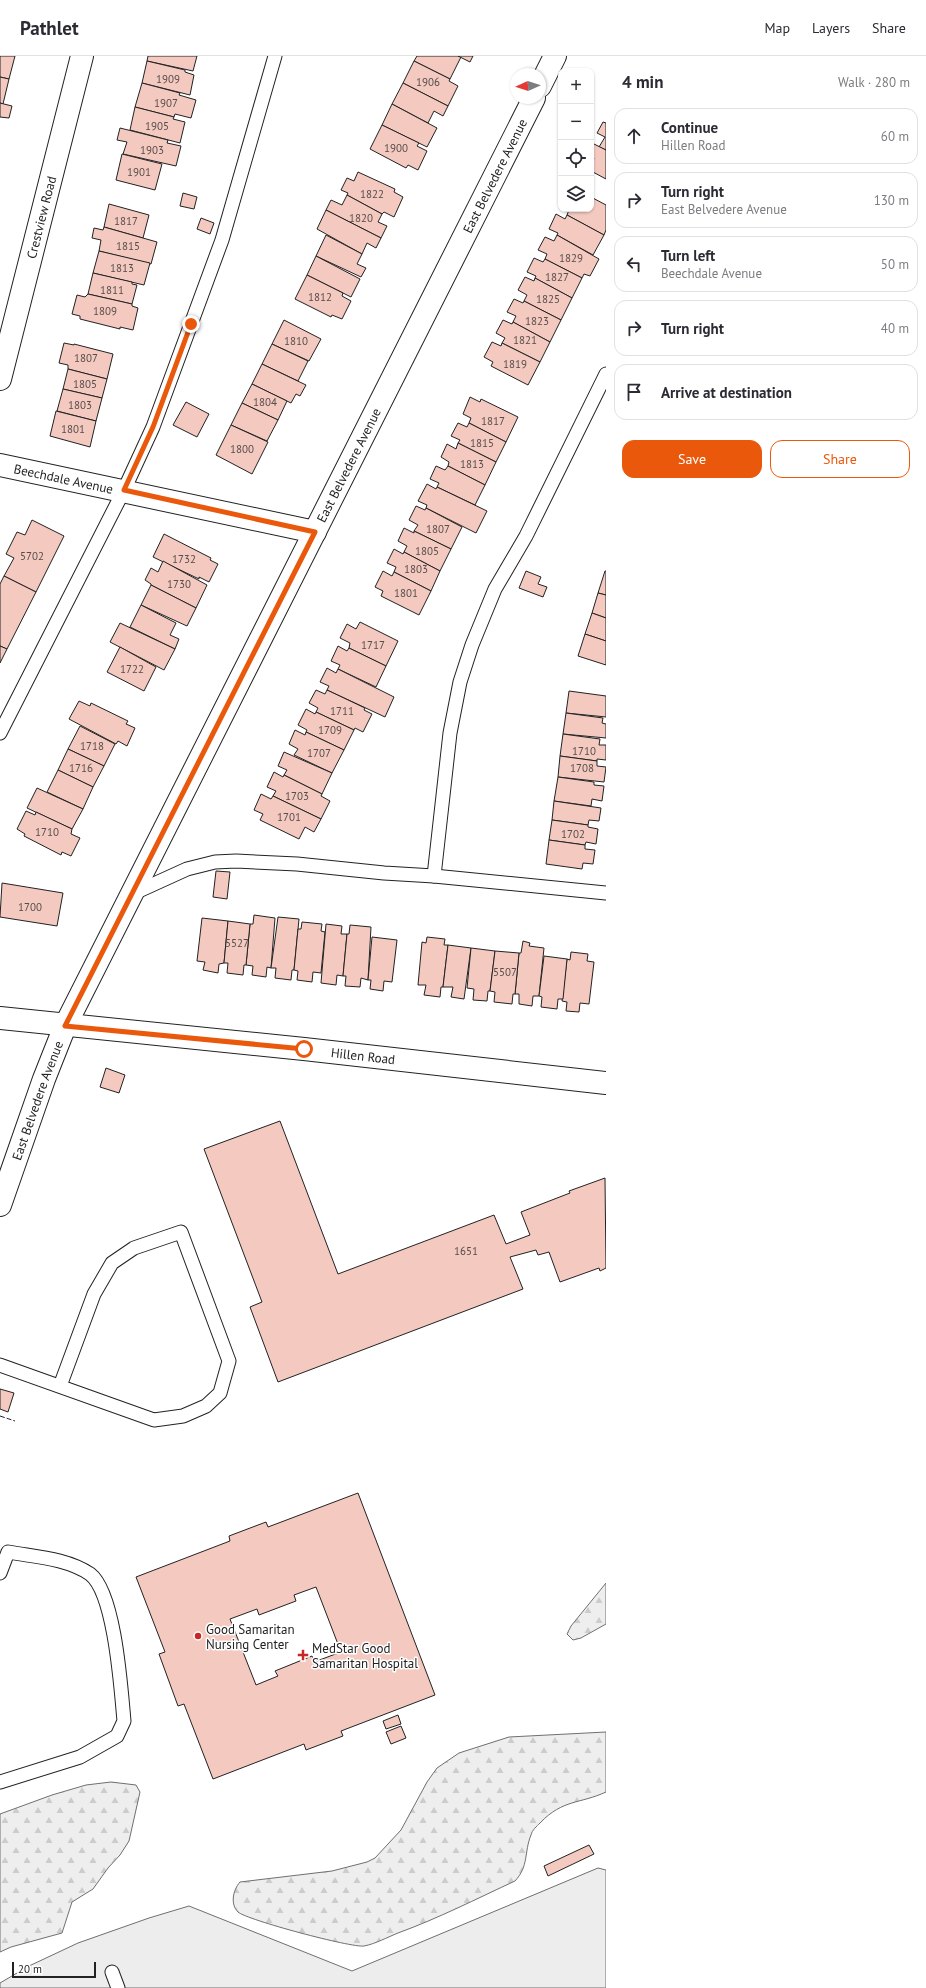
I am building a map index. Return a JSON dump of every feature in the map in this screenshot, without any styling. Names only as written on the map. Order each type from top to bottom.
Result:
[{"type":"street","name":"Crestview Road","points":[[0,379],[82,56]]},
{"type":"street","points":[[546,74],[555,56]]},
{"type":"street","name":"East Belvedere Avenue","points":[[0,1205],[44,1079],[65,1026],[531,104]]},
{"type":"street","name":"Beechdale Avenue","points":[[0,465],[124,490],[315,532]]},
{"type":"street","name":"Hillen Road","points":[[0,1018],[65,1026],[304,1049],[606,1083]]},
{"type":"lane","points":[[0,733],[124,490],[153,427],[222,240],[275,56]]},
{"type":"lane","points":[[434,876],[450,733],[460,682],[472,645],[495,589],[526,536],[606,374]]},
{"type":"lane","points":[[132,895],[187,869],[215,862],[236,861],[297,864],[606,893]]},
{"type":"lane","points":[[0,1365],[154,1420],[183,1416],[206,1406],[220,1393],[229,1361],[181,1232],[134,1248],[112,1262],[94,1294],[60,1386]]},
{"type":"lane","points":[[0,1574],[8,1552],[63,1561],[90,1575],[101,1588],[110,1616],[124,1721],[117,1736],[80,1757],[0,1782]]},
{"type":"lane","points":[[112,1972],[118,1988]]},
{"type":"green space","points":[[606,1583],[606,1624],[581,1638],[573,1640],[567,1634],[571,1626]]},
{"type":"green space","points":[[606,1732],[606,1792],[564,1806],[548,1815],[533,1830],[522,1870],[515,1881],[457,1908],[377,1942],[364,1946],[341,1943],[279,1927],[246,1916],[238,1912],[234,1905],[234,1893],[240,1882],[332,1871],[367,1862],[375,1858],[401,1830],[427,1782],[437,1768],[459,1753],[509,1737]]},
{"type":"green space","points":[[111,1782],[136,1785],[140,1792],[129,1841],[120,1855],[108,1868],[93,1889],[72,1902],[62,1933],[11,1947],[0,1952],[0,1814],[52,1795],[86,1785]]},
{"type":"shaded area","points":[[598,1868],[606,1870],[606,1988],[0,1988],[0,1983],[29,1966],[78,1943],[149,1918],[189,1906],[352,1971]]},
{"type":"building","points":[[0,56],[15,56],[9,79],[0,77]]},
{"type":"building","points":[[148,56],[197,56],[193,71],[147,61]]},
{"type":"building","points":[[417,56],[461,57],[450,79],[414,61]]},
{"type":"building","points":[[458,56],[473,56],[470,62]]},
{"type":"building","points":[[147,61],[185,70],[185,72],[194,75],[190,95],[142,83]]},
{"type":"building","points":[[414,61],[450,79],[449,81],[458,86],[448,106],[403,83]]},
{"type":"building","points":[[0,77],[9,79],[3,104],[0,103]]},
{"type":"building","points":[[142,83],[180,93],[179,95],[196,100],[191,118],[175,114],[174,117],[135,107]]},
{"type":"building","points":[[403,83],[448,106],[443,116],[434,111],[428,123],[392,104]]},
{"type":"building","points":[[0,103],[12,106],[9,118],[0,117]]},
{"type":"building","points":[[392,104],[437,128],[427,147],[382,125]]},
{"type":"building","points":[[135,107],[174,117],[173,119],[185,122],[180,143],[130,130]]},
{"type":"building","points":[[603,122],[606,123],[606,150],[599,147],[605,137],[597,133]]},
{"type":"building","points":[[382,125],[419,143],[417,146],[427,151],[418,170],[408,165],[406,168],[370,149]]},
{"type":"building","points":[[120,128],[168,140],[167,143],[181,146],[176,166],[123,154],[127,142],[117,140]]},
{"type":"building","points":[[594,144],[606,150],[606,179],[594,173]]},
{"type":"building","points":[[122,154],[162,164],[155,190],[116,180]]},
{"type":"building","points":[[358,172],[395,189],[394,192],[403,197],[394,217],[384,212],[382,214],[347,195],[348,193],[341,190],[347,178],[354,181]]},
{"type":"building","points":[[183,193],[197,197],[194,209],[180,206]]},
{"type":"building","points":[[347,195],[382,214],[378,222],[387,226],[381,238],[326,210],[331,200],[342,205]]},
{"type":"building","points":[[594,199],[606,205],[606,230],[604,235],[567,215],[568,212],[594,212]]},
{"type":"building","points":[[109,204],[149,215],[143,238],[104,227]]},
{"type":"building","points":[[326,210],[381,238],[376,248],[367,243],[362,254],[317,229]]},
{"type":"building","points":[[556,214],[565,219],[567,215],[604,235],[593,255],[549,229]]},
{"type":"building","points":[[201,218],[214,223],[210,234],[197,229]]},
{"type":"building","points":[[104,227],[157,242],[151,264],[99,251],[101,240],[92,238],[94,228],[103,230]]},
{"type":"building","points":[[326,235],[362,254],[357,264],[366,268],[361,277],[316,256]]},
{"type":"building","points":[[557,235],[599,259],[590,276],[584,274],[582,278],[545,259],[547,254],[538,250],[545,237],[554,241]]},
{"type":"building","points":[[99,251],[150,263],[144,285],[93,273]]},
{"type":"building","points":[[316,256],[360,279],[351,297],[307,275]]},
{"type":"building","points":[[534,258],[543,262],[545,259],[582,278],[572,298],[527,272]]},
{"type":"building","points":[[93,273],[132,282],[132,284],[137,285],[132,304],[88,294]]},
{"type":"building","points":[[307,275],[343,293],[342,296],[351,301],[342,319],[332,315],[331,317],[295,299]]},
{"type":"building","points":[[525,277],[534,281],[535,278],[572,298],[561,320],[524,301],[527,295],[518,290]]},
{"type":"building","points":[[88,294],[132,304],[132,306],[138,308],[133,330],[120,327],[120,329],[80,319],[80,316],[72,314],[77,295],[85,297]]},
{"type":"building","points":[[514,299],[523,303],[524,301],[561,320],[550,342],[513,322],[516,316],[507,312]]},
{"type":"building","points":[[284,320],[321,339],[309,361],[272,344]]},
{"type":"building","points":[[503,320],[512,324],[513,322],[550,342],[540,362],[502,343],[505,338],[496,333]]},
{"type":"building","points":[[492,342],[501,346],[502,343],[540,362],[528,385],[491,366],[493,362],[484,357]]},
{"type":"building","points":[[64,343],[74,344],[113,354],[107,379],[68,369],[68,365],[59,363]]},
{"type":"building","points":[[272,344],[308,361],[298,381],[262,364]]},
{"type":"building","points":[[262,364],[306,385],[300,396],[296,394],[291,403],[252,384]]},
{"type":"building","points":[[68,369],[107,379],[102,398],[63,389]]},
{"type":"building","points":[[252,384],[287,401],[278,420],[242,403]]},
{"type":"building","points":[[63,389],[102,398],[96,421],[57,411]]},
{"type":"building","points":[[470,397],[480,402],[481,399],[518,417],[506,442],[469,423],[471,418],[463,414]]},
{"type":"building","points":[[186,402],[209,414],[197,437],[173,425]]},
{"type":"building","points":[[242,403],[278,420],[267,441],[231,425]]},
{"type":"building","points":[[56,411],[96,421],[90,447],[50,436]]},
{"type":"building","points":[[458,423],[467,427],[469,423],[506,442],[496,462],[458,443],[460,440],[451,436]]},
{"type":"building","points":[[231,425],[268,442],[252,474],[216,455]]},
{"type":"building","points":[[458,443],[496,462],[485,485],[448,466],[449,462],[441,457],[447,444],[456,449]]},
{"type":"building","points":[[436,466],[445,470],[448,466],[485,485],[475,505],[437,487],[439,483],[430,479]]},
{"type":"building","points":[[427,484],[436,489],[437,487],[487,511],[476,533],[426,508],[427,505],[418,501]]},
{"type":"building","points":[[416,506],[425,510],[426,508],[462,527],[451,549],[414,531],[418,525],[409,520]]},
{"type":"building","points":[[32,520],[64,536],[36,592],[4,576],[14,558],[6,554],[17,532],[25,535]]},
{"type":"building","points":[[404,528],[414,533],[414,531],[451,549],[440,571],[404,552],[407,546],[398,541]]},
{"type":"building","points":[[164,534],[211,558],[210,560],[218,564],[209,582],[199,577],[199,579],[153,557]]},
{"type":"building","points":[[394,549],[403,554],[404,552],[440,571],[431,591],[394,572],[396,567],[387,563]]},
{"type":"building","points":[[163,561],[207,585],[196,608],[151,585],[145,580],[151,568],[158,572]]},
{"type":"building","points":[[383,571],[392,576],[394,572],[431,591],[419,615],[381,596],[383,591],[375,587]]},
{"type":"building","points":[[526,571],[541,577],[538,584],[547,587],[543,597],[519,588]]},
{"type":"building","points":[[606,571],[606,595],[598,593]]},
{"type":"building","points":[[4,576],[36,592],[7,649],[0,646],[0,584]]},
{"type":"building","points":[[151,585],[196,608],[187,626],[141,605]]},
{"type":"building","points":[[598,593],[606,595],[606,618],[592,613]]},
{"type":"building","points":[[141,605],[176,623],[170,635],[179,639],[175,649],[130,627]]},
{"type":"building","points":[[592,613],[606,618],[606,641],[585,634]]},
{"type":"building","points":[[360,622],[398,641],[386,666],[349,648],[350,643],[340,638],[347,624],[356,629]]},
{"type":"building","points":[[120,623],[175,649],[164,670],[110,642]]},
{"type":"building","points":[[585,634],[606,641],[606,665],[578,656]]},
{"type":"building","points":[[0,646],[7,649],[0,663]]},
{"type":"building","points":[[338,646],[347,651],[349,648],[386,666],[376,687],[338,669],[340,665],[331,661]]},
{"type":"building","points":[[120,647],[156,667],[144,691],[107,672]]},
{"type":"building","points":[[327,668],[336,673],[338,669],[394,697],[385,717],[327,690],[329,686],[320,682]]},
{"type":"building","points":[[316,690],[325,694],[327,690],[365,708],[364,710],[372,714],[363,732],[355,728],[354,730],[316,712],[318,708],[309,703]]},
{"type":"building","points":[[569,691],[606,696],[606,717],[566,713]]},
{"type":"building","points":[[79,701],[90,706],[91,703],[128,721],[126,724],[135,728],[127,746],[118,741],[116,744],[69,719]]},
{"type":"building","points":[[306,709],[315,714],[316,712],[354,730],[344,750],[306,732],[307,730],[298,725]]},
{"type":"building","points":[[566,713],[603,718],[602,723],[606,724],[606,738],[563,734]]},
{"type":"building","points":[[80,726],[115,744],[104,766],[68,749]]},
{"type":"building","points":[[295,730],[305,735],[306,732],[344,750],[332,773],[294,755],[298,749],[289,744]]},
{"type":"building","points":[[563,734],[600,739],[599,745],[606,745],[606,760],[597,759],[597,761],[560,756]]},
{"type":"building","points":[[68,749],[104,766],[93,787],[58,770]]},
{"type":"building","points":[[284,752],[332,773],[322,794],[284,775],[287,770],[278,766]]},
{"type":"building","points":[[560,756],[597,761],[597,766],[606,767],[604,782],[558,777]]},
{"type":"building","points":[[58,770],[93,787],[83,809],[47,792]]},
{"type":"building","points":[[274,772],[283,777],[284,775],[322,794],[321,796],[330,801],[321,819],[273,796],[276,791],[267,787]]},
{"type":"building","points":[[558,777],[594,782],[594,785],[604,786],[602,801],[592,799],[591,806],[554,801]]},
{"type":"building","points":[[37,788],[83,809],[72,829],[27,808]]},
{"type":"building","points":[[261,794],[271,799],[273,796],[321,819],[314,832],[305,827],[299,839],[260,820],[263,814],[254,810]]},
{"type":"building","points":[[554,801],[601,808],[599,821],[589,820],[588,825],[552,820]]},
{"type":"building","points":[[26,811],[35,815],[36,812],[72,829],[71,834],[80,838],[71,856],[62,852],[61,855],[24,836],[25,834],[17,829]]},
{"type":"building","points":[[552,820],[588,825],[588,827],[598,829],[596,844],[586,842],[585,845],[549,840]]},
{"type":"building","points":[[549,840],[585,845],[585,849],[595,850],[593,864],[583,863],[582,869],[546,864]]},
{"type":"building","points":[[216,871],[230,872],[227,899],[213,897]]},
{"type":"building","points":[[2,883],[63,893],[57,926],[0,917]]},
{"type":"building","points":[[254,915],[275,918],[271,968],[267,967],[266,977],[252,975],[253,966],[246,965],[250,924],[253,924]]},
{"type":"building","points":[[278,917],[299,919],[294,970],[292,970],[291,980],[275,978],[276,968],[271,968]]},
{"type":"building","points":[[202,918],[228,921],[224,963],[219,964],[218,973],[203,970],[205,962],[197,961]]},
{"type":"building","points":[[228,921],[250,924],[246,965],[244,965],[243,975],[227,973],[228,963],[224,963]]},
{"type":"building","points":[[302,922],[322,924],[321,931],[325,932],[321,973],[313,972],[312,982],[297,980],[298,971],[294,970],[298,929],[301,929]]},
{"type":"building","points":[[326,924],[342,926],[341,934],[347,934],[343,976],[337,975],[336,985],[321,983]]},
{"type":"building","points":[[350,925],[371,927],[368,980],[361,978],[360,987],[345,986],[346,976],[343,976],[347,934],[349,934]]},
{"type":"building","points":[[372,937],[397,940],[392,982],[384,981],[383,991],[370,989],[371,980],[368,980]]},
{"type":"building","points":[[427,937],[445,939],[444,945],[448,945],[443,987],[441,987],[440,997],[424,995],[426,985],[418,985],[422,942],[426,943]]},
{"type":"building","points":[[523,941],[530,943],[529,946],[544,948],[539,996],[533,996],[532,1006],[519,1004],[519,994],[515,994],[519,953],[521,953]]},
{"type":"building","points":[[448,945],[471,948],[464,999],[451,997],[453,987],[443,987]]},
{"type":"building","points":[[471,948],[495,951],[490,991],[488,991],[487,1001],[473,1000],[474,989],[467,988]]},
{"type":"building","points":[[495,951],[519,953],[515,994],[513,994],[512,1004],[494,1002],[495,992],[490,991]]},
{"type":"building","points":[[571,952],[588,954],[587,961],[594,962],[589,1004],[580,1003],[579,1012],[566,1011],[567,1002],[562,1001],[567,959],[570,960]]},
{"type":"building","points":[[544,956],[567,959],[563,999],[558,999],[557,1009],[541,1007],[542,997],[539,996]]},
{"type":"building","points":[[106,1068],[125,1075],[119,1093],[100,1087]]},
{"type":"building","points":[[280,1121],[338,1274],[494,1215],[506,1244],[530,1235],[521,1212],[570,1193],[569,1191],[605,1178],[606,1268],[600,1271],[599,1268],[560,1282],[549,1252],[538,1255],[536,1250],[510,1257],[523,1289],[278,1382],[250,1307],[262,1302],[204,1149]]},
{"type":"building","points":[[0,1389],[14,1393],[8,1412],[0,1409]]},
{"type":"building","name":"Good Samaritan Nursing Center","points":[[358,1493],[435,1695],[341,1731],[343,1736],[306,1750],[304,1744],[213,1779],[184,1704],[178,1706],[159,1654],[165,1652],[136,1577],[230,1541],[229,1536],[266,1522],[268,1527]],"holes":[[[316,1587],[341,1652],[314,1662],[312,1656],[275,1671],[278,1676],[256,1685],[230,1619],[257,1609],[259,1615],[296,1601],[294,1595]]]},
{"type":"building","points":[[398,1715],[401,1724],[386,1729],[383,1721]]},
{"type":"building","points":[[401,1726],[406,1738],[391,1744],[386,1732]]},
{"type":"building","points":[[589,1845],[594,1854],[548,1876],[544,1866]]},
{"type":"fence","points":[[0,1416],[15,1421]]},
{"type":"place","name":"Good Samaritan Nursing Center","points":[[198,1636]]},
{"type":"place","name":"MedStar Good Samaritan Hospital","points":[[303,1655]]},
{"type":"route","points":[[191,324],[153,427],[124,490],[315,532],[65,1026],[304,1049]]}]
